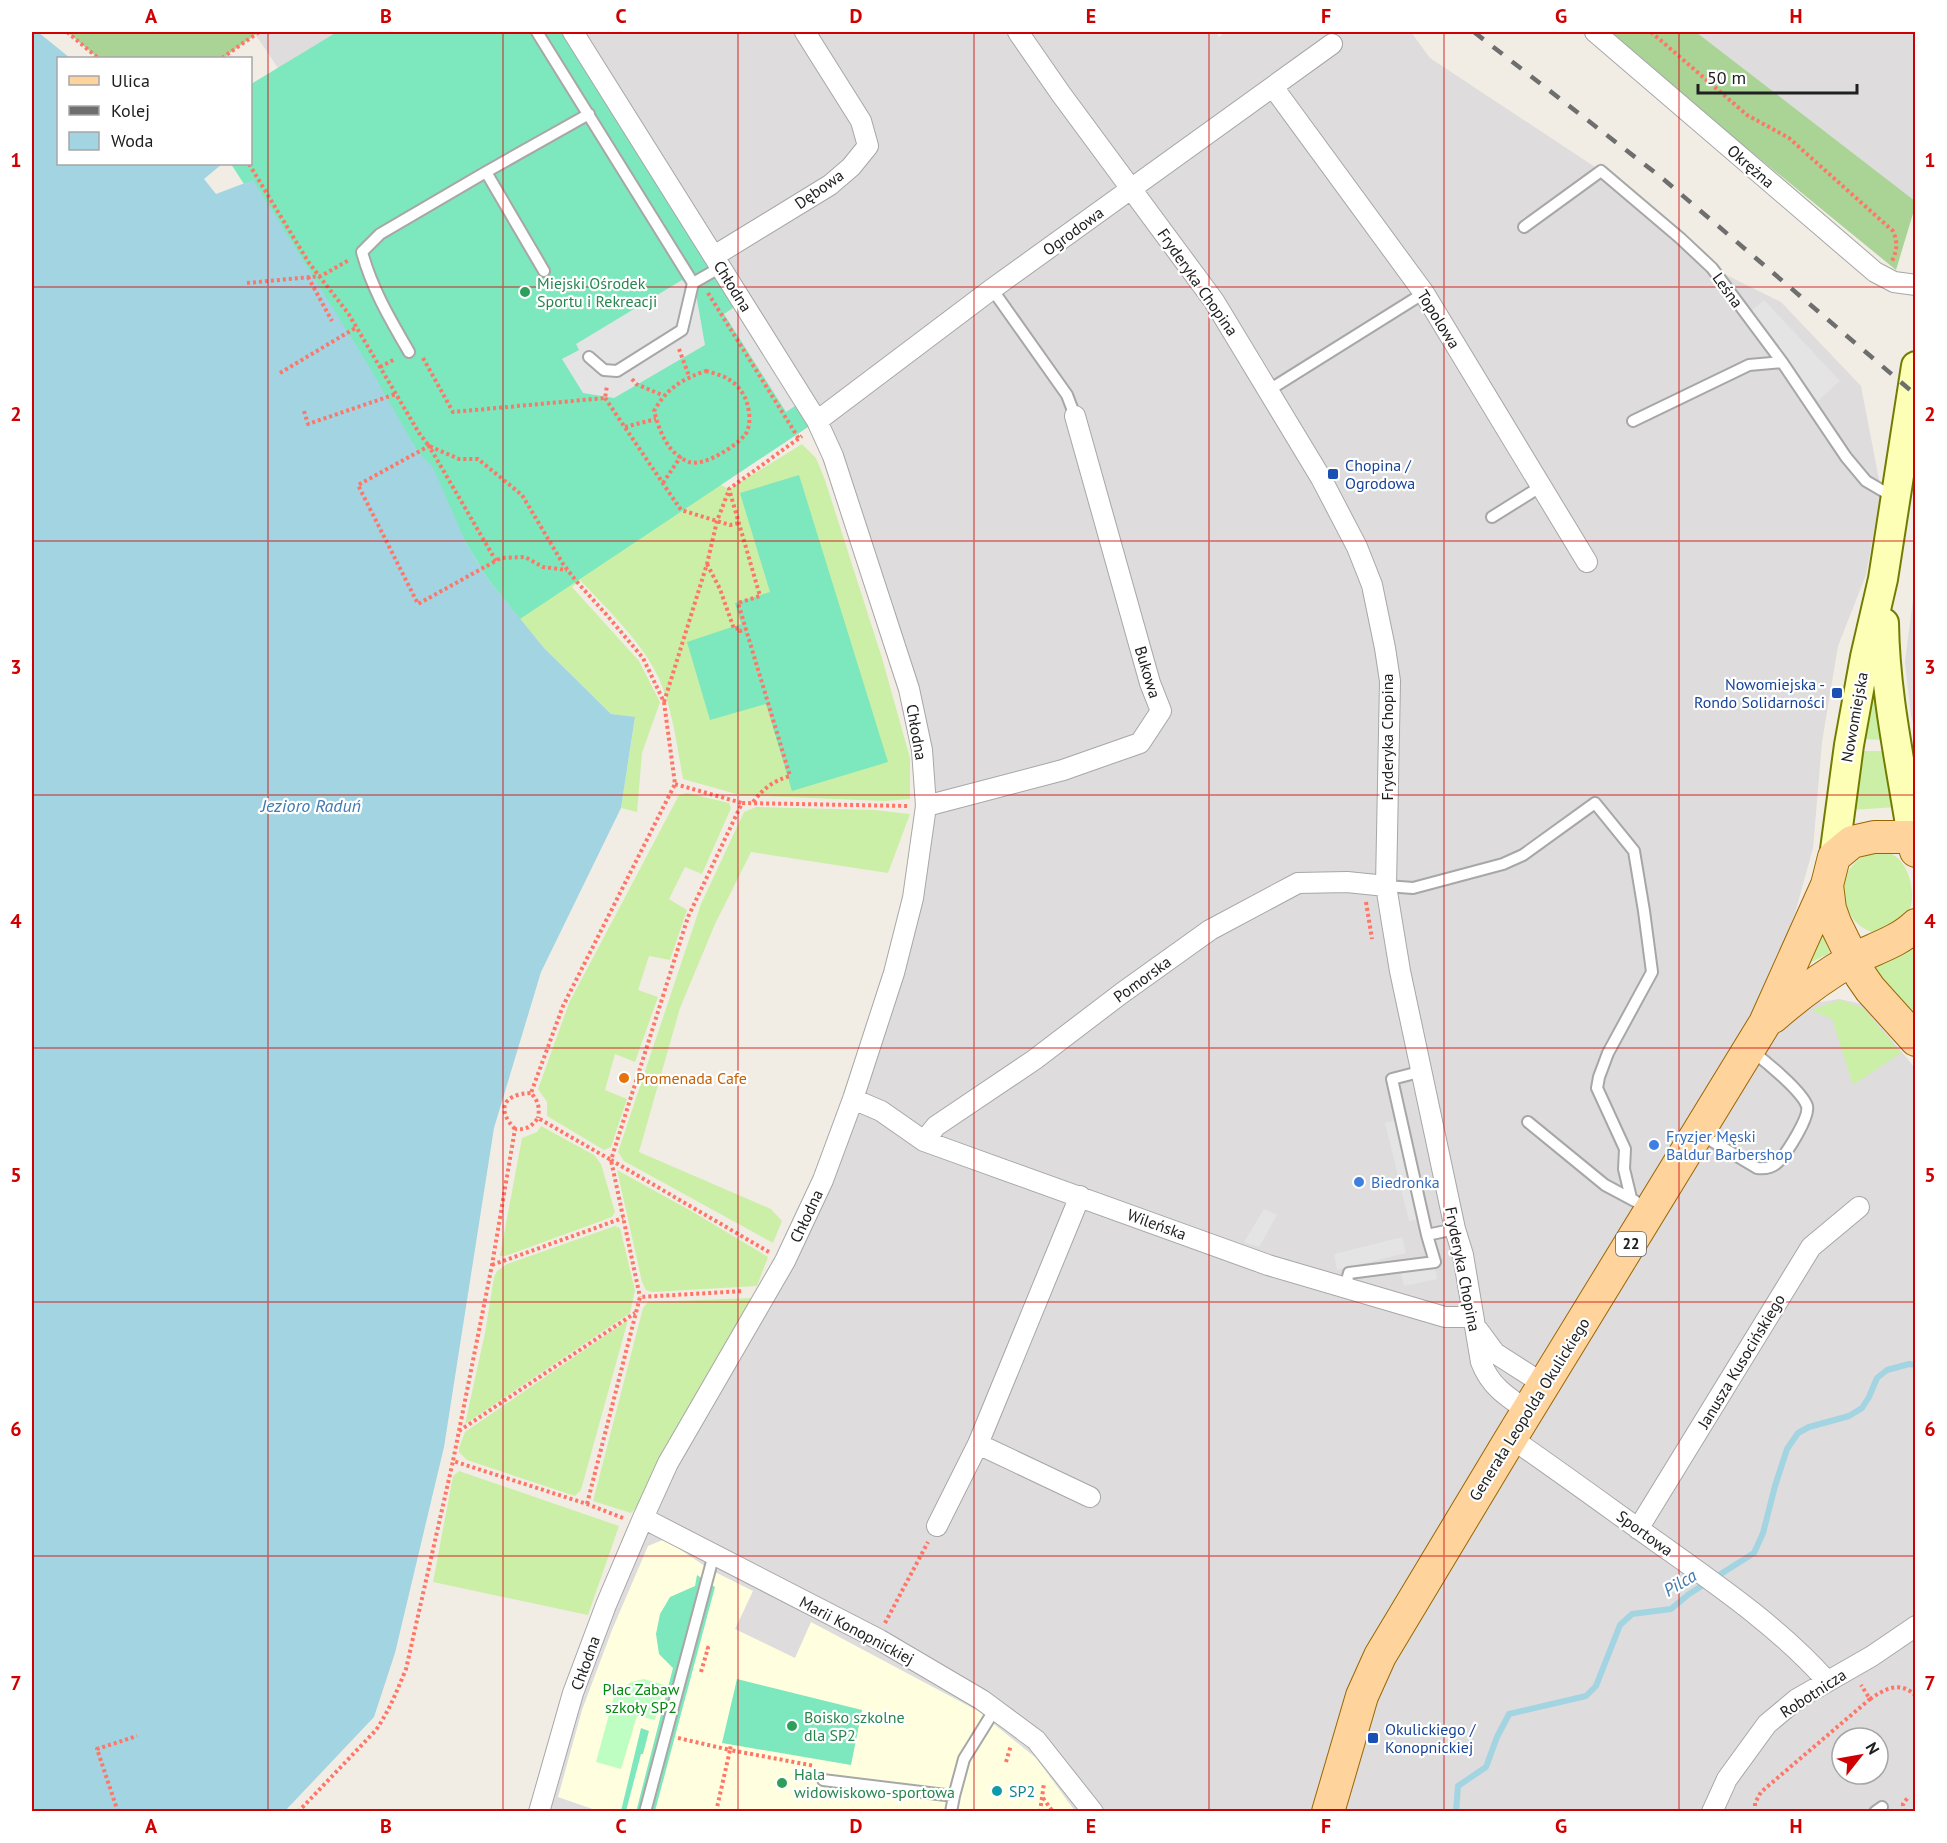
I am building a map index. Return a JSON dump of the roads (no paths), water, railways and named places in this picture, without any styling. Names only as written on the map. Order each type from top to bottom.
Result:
[{"type":"main road","points":[[1914,841],[1863,839],[1852,842],[1831,871],[1830,909],[1853,960],[1870,989],[1916,1040]]},
{"type":"main road","name":"Generała Leopolda Okulickiego","points":[[1328,1812],[1362,1696],[1380,1656],[1545,1385],[1641,1204],[1698,1133],[1757,1036],[1831,871]]},
{"type":"main road","name":"Generała Leopolda Okulickiego","points":[[1757,1036],[1799,995],[1853,960],[1896,940],[1916,925]]},
{"type":"street","name":"Chłodna","points":[[539,1812],[573,1693],[638,1519],[785,1261],[823,1180],[853,1098],[894,973],[913,898],[922,750],[909,689],[833,456],[817,421],[573,32]]},
{"type":"street","name":"Dębowa","points":[[718,261],[830,185],[851,167],[867,146],[861,121],[805,32]]},
{"type":"street","name":"Fryderyka Chopina","points":[[1018,32],[1214,301],[1321,478],[1357,547],[1372,585],[1390,681],[1386,886],[1400,971],[1455,1229],[1463,1255],[1481,1362],[1486,1375],[1504,1395],[1528,1411]]},
{"type":"street","name":"Okrężna","points":[[1595,32],[1875,272],[1885,279],[1916,285]]},
{"type":"street","name":"Ogrodowa","points":[[817,421],[992,289],[1332,44]]},
{"type":"street","name":"Topolowa","points":[[1273,87],[1424,293],[1540,488],[1587,562]]},
{"type":"street","name":"Nowomiejska","points":[[1831,871],[1851,733],[1883,579],[1916,366]]},
{"type":"street","name":"Bukowa","points":[[920,806],[1063,770],[1140,743],[1161,711],[1150,683],[1075,416]]},
{"type":"street","name":"Nowomiejska","points":[[1883,579],[1886,670],[1896,745],[1914,841]]},
{"type":"street","name":"Pomorska","points":[[924,1141],[936,1126],[1034,1060],[1210,930],[1298,883],[1347,882],[1386,886]]},
{"type":"street","name":"Wileńska","points":[[853,1098],[881,1111],[924,1141],[1268,1265],[1445,1317],[1474,1321]]},
{"type":"street","points":[[937,1526],[978,1444],[1080,1196]]},
{"type":"street","name":"Janusza Kusocińskiego","points":[[1638,1528],[1811,1247],[1859,1207]]},
{"type":"street","points":[[1474,1321],[1495,1353],[1545,1385]]},
{"type":"street","name":"Sportowa","points":[[1511,1438],[1723,1589],[1806,1657],[1827,1681]]},
{"type":"street","points":[[978,1444],[1090,1497]]},
{"type":"street","name":"Marii Konopnickiej","points":[[638,1519],[714,1554],[880,1641],[982,1700],[1036,1740],[1093,1812]]},
{"type":"street","name":"Robotnicza","points":[[1712,1812],[1727,1779],[1767,1724],[1797,1699],[1872,1656],[1916,1626]]},
{"type":"lane","points":[[537,32],[696,281]]},
{"type":"lane","points":[[409,352],[382,306],[368,275],[362,252],[380,234],[590,114]]},
{"type":"lane","name":"Leśna","points":[[1524,227],[1601,171],[1712,268],[1782,362],[1846,457],[1866,481],[1895,498]]},
{"type":"lane","points":[[486,172],[544,271]]},
{"type":"lane","points":[[589,357],[604,370],[617,371],[682,330],[696,281],[718,261]]},
{"type":"lane","points":[[992,289],[1067,395],[1075,416]]},
{"type":"lane","points":[[1269,390],[1424,293]]},
{"type":"lane","points":[[1633,421],[1749,365],[1782,362]]},
{"type":"lane","points":[[1492,517],[1540,488]]},
{"type":"lane","points":[[1386,886],[1413,888],[1503,864],[1523,855],[1595,803],[1634,851],[1652,972],[1608,1053],[1599,1077],[1598,1088],[1625,1149],[1624,1169],[1641,1204]]},
{"type":"lane","points":[[1698,1133],[1757,1168],[1767,1169],[1778,1163],[1808,1118],[1807,1107],[1802,1097],[1767,1062],[1757,1036]]},
{"type":"lane","points":[[1345,1287],[1349,1272],[1436,1262],[1427,1235],[1392,1079],[1423,1071]]},
{"type":"lane","points":[[1528,1122],[1605,1185],[1641,1204]]},
{"type":"lane","points":[[1427,1235],[1455,1229]]},
{"type":"lane","points":[[645,1812],[714,1554]]},
{"type":"lane","points":[[951,1812],[964,1759],[995,1709]]},
{"type":"lane","points":[[827,1780],[954,1796]]},
{"type":"water","name":"Jezioro Raduń","points":[[32,32],[38,32],[69,57],[57,57],[57,165],[221,165],[204,179],[216,194],[253,180],[369,366],[418,452],[433,467],[466,543],[487,578],[544,648],[611,714],[635,717],[621,808],[541,972],[494,1128],[444,1447],[395,1653],[374,1717],[285,1811],[32,1811]]},
{"type":"waterway","name":"Pilca","points":[[1456,1812],[1458,1786],[1486,1767],[1497,1737],[1509,1714],[1586,1696],[1596,1686],[1620,1625],[1632,1614],[1671,1609],[1689,1594],[1754,1553],[1763,1533],[1787,1449],[1798,1433],[1809,1427],[1849,1416],[1862,1408],[1877,1378],[1887,1370],[1909,1364],[1916,1365]]},
{"type":"railway","points":[[1474,32],[1662,178],[1916,395]]},
{"type":"place","name":"Miejski Ośrodek Sportu i Rekreacji","points":[[525,292]]},
{"type":"place","name":"Chopina / Ogrodowa","points":[[1333,474]]},
{"type":"place","name":"Nowomiejska - Rondo Solidarności","points":[[1837,693]]},
{"type":"place","name":"Promenada Cafe","points":[[624,1078]]},
{"type":"place","name":"Fryzjer Męski Baldur Barbershop","points":[[1654,1145]]},
{"type":"place","name":"Biedronka","points":[[1359,1182]]},
{"type":"place","name":"Boisko szkolne dla SP2","points":[[792,1726]]},
{"type":"place","name":"Okulickiego / Konopnickiej","points":[[1373,1738]]},
{"type":"place","name":"Hala widowiskowo-sportowa","points":[[782,1783]]},
{"type":"place","name":"SP2","points":[[997,1791]]},
{"type":"park label","name":"Plac Zabaw szkoły SP2","points":[[641,1698]]}]
